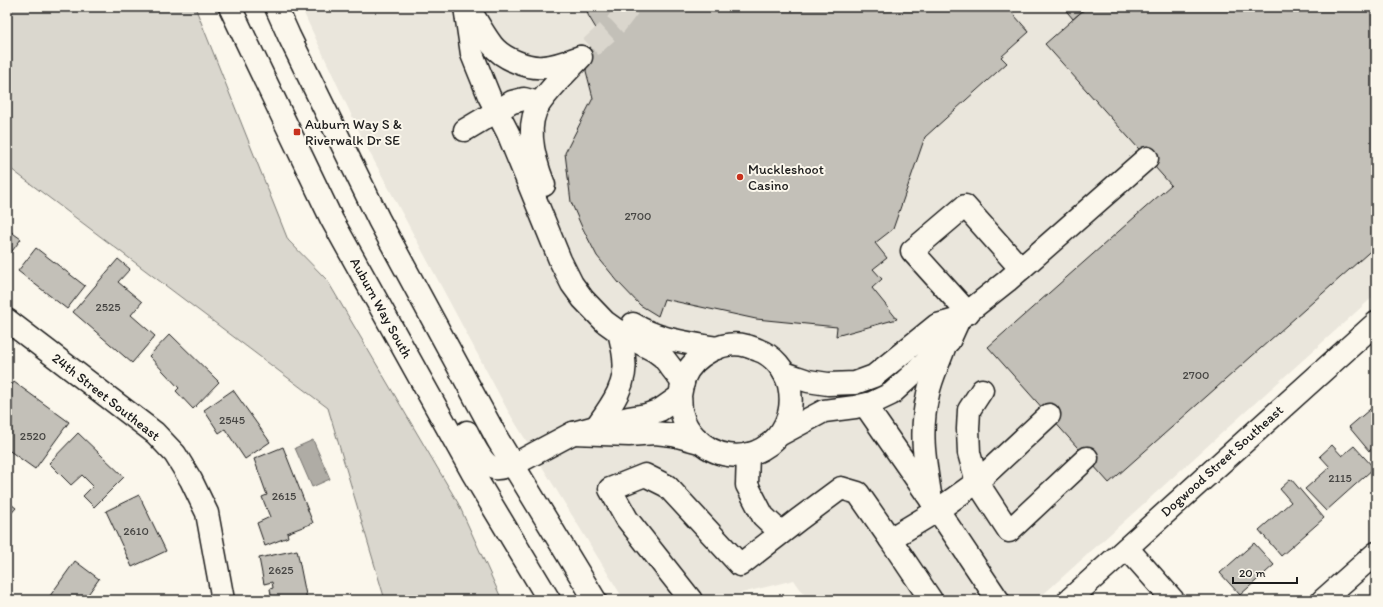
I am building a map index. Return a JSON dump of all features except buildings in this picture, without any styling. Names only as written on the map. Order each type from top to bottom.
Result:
[{"type":"main road","name":"Auburn Way South","points":[[230,7],[332,220],[472,472],[549,600]]},
{"type":"main road","points":[[276,7],[379,220],[498,440],[595,600]]},
{"type":"main road","points":[[467,7],[493,46],[509,59],[522,64],[544,68],[556,65],[586,52],[539,104],[535,113],[532,131],[533,151],[538,171],[570,251],[580,273],[591,288],[619,314],[641,329],[665,338],[717,348]]},
{"type":"main road","points":[[467,7],[472,54],[508,133],[560,260],[572,284],[583,299],[605,322],[619,332],[659,354],[682,389]]},
{"type":"main road","points":[[465,130],[512,102],[524,99],[539,104]]},
{"type":"main road","points":[[779,434],[824,411],[865,405],[891,394],[949,341],[964,316],[1021,269],[1147,158]]},
{"type":"main road","points":[[964,316],[912,251],[965,206],[1021,269]]},
{"type":"main road","points":[[784,373],[808,381],[828,384],[855,383],[874,376],[938,325],[964,316]]},
{"type":"main road","name":"24th Street Southeast","points":[[7,320],[155,433],[175,454],[191,480],[206,514],[223,600]]},
{"type":"main road","points":[[388,321],[397,324],[405,330],[416,344],[480,456],[493,468],[503,468],[513,465],[573,433],[628,418],[646,416],[660,410],[682,389]]},
{"type":"main road","name":"Dogwood Street Southeast","points":[[1069,600],[1376,323]]},
{"type":"main road","points":[[596,427],[612,404],[620,388],[624,373],[624,357],[619,332]]},
{"type":"main road","points":[[935,505],[922,444],[923,421],[928,393],[946,344]]},
{"type":"main road","points":[[727,345],[745,345],[763,352],[777,363],[784,373],[787,378],[791,396],[790,414],[782,431],[770,444],[754,453],[736,456],[718,453],[702,445],[690,431],[682,414],[682,389],[684,378],[694,362],[709,351],[727,345]]},
{"type":"main road","points":[[982,390],[969,410],[969,453],[977,482],[1009,531],[1087,458]]},
{"type":"main road","points":[[865,405],[935,505],[998,600]]},
{"type":"main road","points":[[890,539],[935,505],[977,482],[1048,415]]},
{"type":"main road","points":[[573,433],[629,435],[655,433],[672,435],[699,442]]},
{"type":"main road","points":[[748,454],[747,485],[763,516],[781,533]]},
{"type":"main road","points":[[691,600],[628,519],[610,489],[645,475],[667,486],[740,566],[840,488],[858,493],[931,600]]},
{"type":"main road","points":[[1127,548],[1173,600]]},
{"type":"main road","points":[[1323,600],[1376,553]]},
{"type":"shaded area","points":[[7,7],[195,7],[288,240],[327,280],[458,503],[502,600],[385,600],[328,408],[7,166]]},
{"type":"shaded area","points":[[301,7],[1376,7],[1376,294],[1037,600],[808,600],[794,580],[713,600],[624,600],[508,411],[364,142]]},
{"type":"shaded area","points":[[313,440],[330,479],[312,487],[295,448]]},
{"type":"tunnel","points":[[591,47],[616,24],[629,7]]},
{"type":"place","name":"Auburn Way S & Riverwalk Dr SE","points":[[297,132]]},
{"type":"place","name":"Muckleshoot Casino","points":[[740,177]]}]
